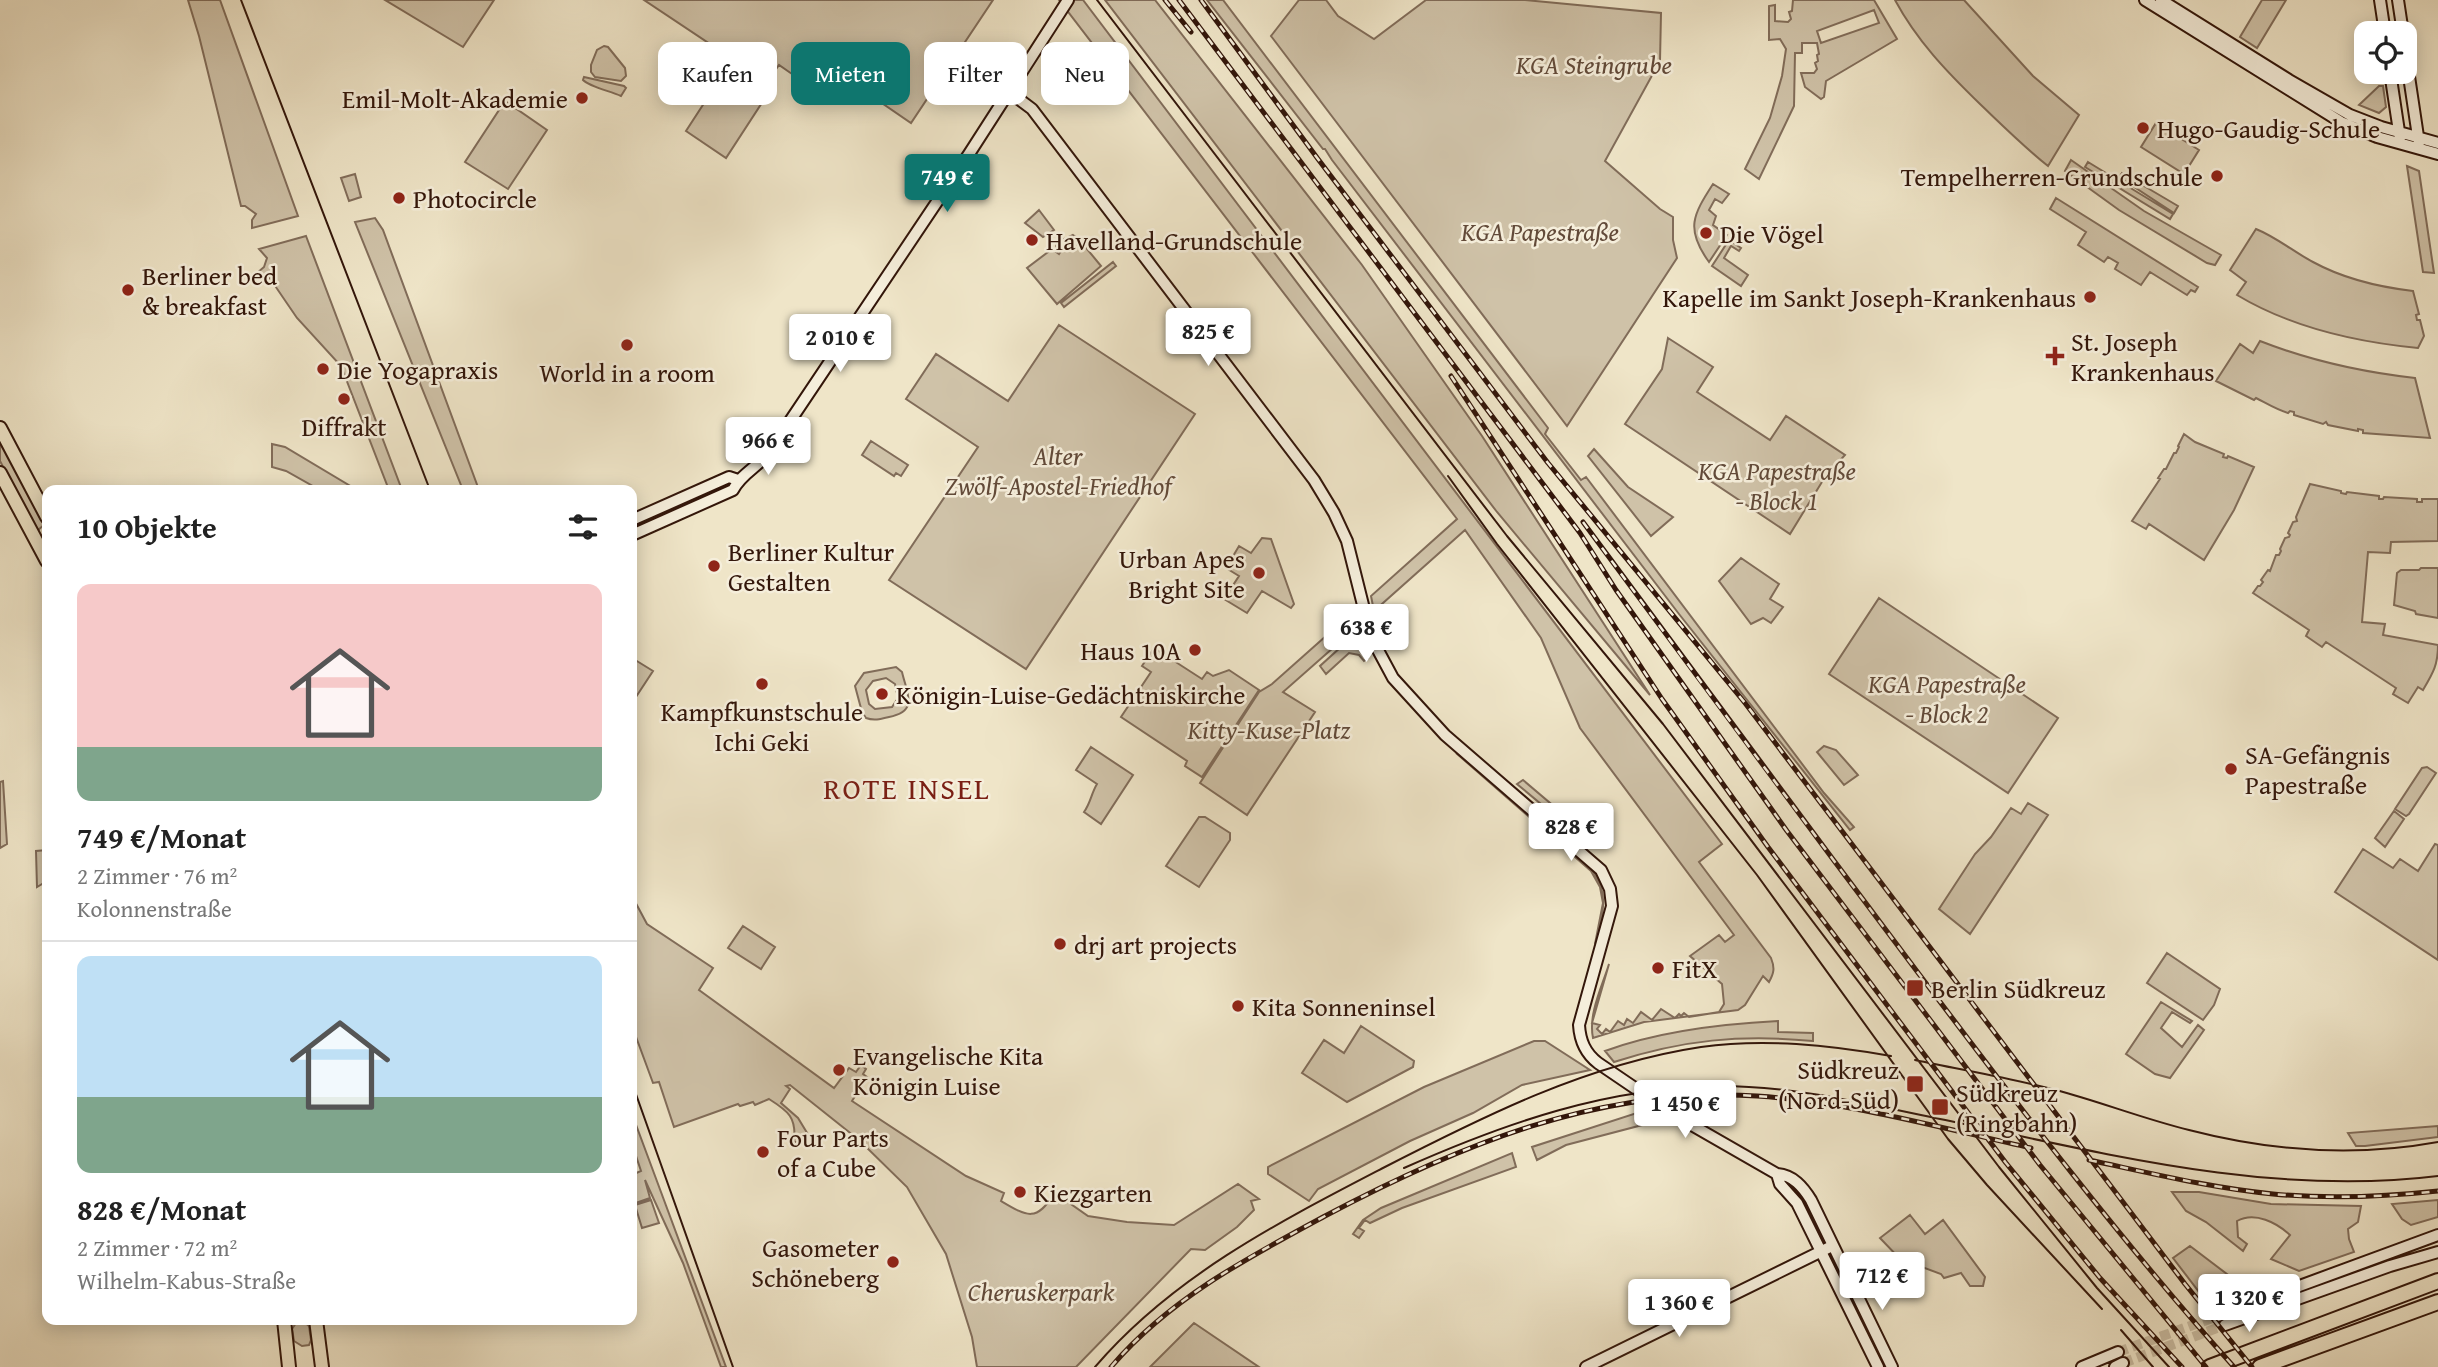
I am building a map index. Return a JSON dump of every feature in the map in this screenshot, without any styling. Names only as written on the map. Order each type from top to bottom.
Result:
[{"type":"highway","points":[[2210,1367],[2438,1280]]},
{"type":"highway","points":[[2260,1367],[2438,1302]]},
{"type":"main road","points":[[0,428],[42,508]]},
{"type":"main road","points":[[0,472],[42,552]]},
{"type":"main road","points":[[285,1325],[289,1367]]},
{"type":"main road","points":[[317,1325],[322,1367]]},
{"type":"street","points":[[2145,0],[2319,110],[2359,131],[2419,143],[2438,143]]},
{"type":"street","points":[[2161,0],[2332,105],[2400,138]]},
{"type":"street","points":[[2380,0],[2383,21]]},
{"type":"street","points":[[2398,0],[2401,21]]},
{"type":"street","points":[[1027,62],[1066,3]]},
{"type":"street","points":[[2392,84],[2400,138]]},
{"type":"street","points":[[2410,84],[2419,143],[2438,155]]},
{"type":"street","points":[[637,533],[733,490],[738,480],[758,465],[773,447],[999,105]]},
{"type":"street","points":[[1027,105],[1314,480],[1344,534],[1371,637],[1393,678],[1445,735],[1601,870],[1610,889],[1612,906],[1579,1025],[1582,1045],[1587,1053],[1676,1116],[1777,1174],[1787,1175],[1803,1189],[1892,1367]]},
{"type":"street","points":[[637,518],[729,477],[738,480]]},
{"type":"street","points":[[1777,1174],[1780,1184],[1797,1203],[1878,1367]]},
{"type":"street","points":[[2438,1235],[2221,1321],[2438,1252]]},
{"type":"street","points":[[1586,1367],[1832,1246]]},
{"type":"street","points":[[2082,1367],[2119,1360]]},
{"type":"green space","points":[[188,0],[220,0],[298,216],[252,228],[252,220],[256,214],[241,206]]},
{"type":"green space","points":[[385,0],[494,0],[463,47]]},
{"type":"green space","points":[[644,0],[993,0],[965,42],[924,42],[924,104],[911,123],[885,105],[910,105],[910,42],[791,42],[791,73],[779,65],[777,68],[777,42],[707,42]]},
{"type":"green space","points":[[1059,0],[1083,0],[1115,42],[1091,42]]},
{"type":"green space","points":[[1105,0],[1155,0],[1362,265],[1482,436],[1650,695],[1497,512]]},
{"type":"green space","points":[[1207,0],[1223,0],[1548,428],[1545,434],[1581,480],[1586,477],[1824,793],[1854,827],[1850,830],[1679,614],[1325,149]]},
{"type":"green space","name":"KGA Papestraße","points":[[1299,0],[1326,0],[1338,16],[1374,39],[1426,0],[1525,0],[1661,13],[1660,61],[1605,161],[1673,217],[1673,240],[1677,258],[1567,426],[1271,36]]},
{"type":"green space","points":[[1793,0],[1874,0],[1897,39],[1826,81],[1824,97],[1821,99],[1805,87],[1801,73],[1814,73],[1817,69],[1817,43],[1802,43],[1802,53],[1795,53],[1794,106],[1759,179],[1745,169],[1770,118],[1782,76],[1786,49],[1780,39],[1769,40],[1769,6],[1775,5],[1775,21],[1788,22],[1791,19],[1789,12],[1792,11]],"holes":[[[1874,10],[1879,23],[1821,43],[1817,31]]]},
{"type":"green space","points":[[1895,0],[1964,0],[2033,76],[2079,115],[2048,166],[1944,68],[1913,29]]},
{"type":"green space","points":[[2262,0],[2286,0],[2257,48],[2240,37]]},
{"type":"green space","points":[[608,47],[625,68],[626,76],[621,81],[595,77],[591,72],[597,50]]},
{"type":"green space","points":[[1129,61],[1722,844],[1699,862],[1771,958],[1773,968],[1769,982],[1763,976],[1745,1005],[1738,1010],[1708,1014],[1719,1012],[1724,1004],[1722,984],[1690,956],[1719,935],[1725,942],[1734,935],[1580,728],[1541,638],[1465,530],[1374,611],[1371,596],[1457,519],[1129,91]]},
{"type":"green space","points":[[584,77],[626,88],[621,96],[590,85],[583,80]]},
{"type":"green space","points":[[2379,86],[2383,86],[2386,107],[2379,113],[2359,105]]},
{"type":"green space","points":[[505,101],[547,130],[508,189],[465,162]]},
{"type":"green space","points":[[703,105],[760,105],[726,158],[686,131]]},
{"type":"green space","points":[[2156,123],[2199,150],[2184,174],[2141,147]]},
{"type":"green space","points":[[2071,160],[2144,211],[2221,255],[2215,265],[2207,263],[2119,210],[2065,171]]},
{"type":"green space","points":[[2088,162],[2173,214],[2170,219],[2085,167]]},
{"type":"green space","points":[[2407,166],[2419,171],[2434,273],[2423,272]]},
{"type":"green space","points":[[2122,173],[2178,206],[2174,213],[2119,177]]},
{"type":"green space","points":[[355,174],[361,197],[349,201],[341,178]]},
{"type":"green space","points":[[1713,184],[1729,194],[1722,203],[1715,199],[1709,210],[1716,216],[1713,225],[1727,235],[1709,262],[1697,240],[1694,222]]},
{"type":"green space","points":[[2056,198],[2198,287],[2195,292],[2191,290],[2187,295],[2150,272],[2141,285],[2115,269],[2118,263],[2108,257],[2104,262],[2078,245],[2086,232],[2050,209]]},
{"type":"green space","points":[[1039,210],[1054,230],[1043,237],[1025,223]]},
{"type":"green space","points":[[375,218],[383,230],[477,485],[461,485],[355,222]]},
{"type":"green space","points":[[2256,229],[2313,262],[2349,278],[2413,291],[2419,314],[2416,315],[2417,320],[2420,320],[2424,336],[2418,348],[2324,332],[2258,307],[2237,295],[2246,282],[2230,270]]},
{"type":"green space","points":[[1073,235],[1101,266],[1057,304],[1027,268],[1052,249],[1059,254],[1061,251],[1056,247],[1056,243]]},
{"type":"green space","points":[[306,236],[400,485],[387,485],[341,366],[297,318],[267,274],[258,276],[257,273],[264,267],[267,258],[259,249]]},
{"type":"green space","points":[[1729,240],[1741,248],[1739,251],[1731,246],[1724,258],[1748,275],[1741,286],[1712,266]]},
{"type":"green space","points":[[1113,262],[1116,266],[1064,307],[1061,303]]},
{"type":"green space","name":"Alter Zwölf-Apostel-Friedhof","points":[[1059,325],[1195,414],[1026,669],[889,580],[978,447],[906,399],[936,354],[1008,401]]},
{"type":"green space","name":"KGA Papestraße - Block 1","points":[[1668,338],[1713,367],[1697,392],[1770,440],[1786,416],[1845,455],[1825,477],[1790,534],[1625,424],[1662,369]]},
{"type":"green space","points":[[2260,341],[2336,365],[2415,378],[2430,438],[2363,433],[2363,430],[2328,425],[2326,422],[2323,424],[2294,415],[2294,412],[2288,413],[2256,398],[2254,400],[2216,381],[2240,344],[2253,353]]},
{"type":"green space","points":[[2184,434],[2195,442],[2224,454],[2223,457],[2228,456],[2254,467],[2234,510],[2204,560],[2149,524],[2146,529],[2132,521],[2176,453]]},
{"type":"green space","points":[[0,440],[42,518],[42,527],[37,531],[0,461]]},
{"type":"green space","points":[[871,441],[908,465],[901,476],[896,473],[894,476],[862,455]]},
{"type":"green space","points":[[272,444],[285,447],[349,485],[311,485],[286,471],[272,467]]},
{"type":"green space","points":[[1594,449],[1628,487],[1673,517],[1651,536],[1588,456]]},
{"type":"green space","points":[[2310,484],[2346,494],[2379,496],[2379,499],[2417,499],[2417,502],[2422,502],[2422,499],[2438,499],[2438,541],[2391,542],[2390,553],[2368,552],[2362,622],[2385,624],[2383,635],[2438,645],[2436,664],[2430,679],[2423,690],[2418,687],[2408,703],[2393,694],[2396,688],[2326,642],[2322,647],[2306,636],[2309,630],[2253,593],[2263,582],[2261,580],[2268,570],[2270,571],[2285,538],[2289,537],[2288,533],[2293,522],[2297,521],[2296,517]]},
{"type":"green space","name":"Urban Apes Bright Site","points":[[1262,538],[1271,539],[1294,604],[1291,608],[1262,591],[1247,613],[1224,599],[1239,576],[1226,568],[1239,546],[1251,553]]},
{"type":"green space","points":[[1741,558],[1779,584],[1770,599],[1783,607],[1771,623],[1763,618],[1751,624],[1719,581]]},
{"type":"green space","points":[[2438,568],[2438,618],[2416,614],[2415,611],[2394,605],[2397,573],[2401,570]]},
{"type":"green space","name":"KGA Papestraße - Block 2","points":[[1879,598],[2058,718],[2008,793],[1829,674]]},
{"type":"green space","name":"Kitty-Kuse-Platz","points":[[1353,612],[1356,628],[1368,658],[1364,661],[1359,655],[1349,653],[1326,674],[1320,666],[1342,646],[1342,640],[1283,692],[1315,712],[1247,815],[1200,783],[1259,692],[1272,684]]},
{"type":"green space","points":[[1154,648],[1202,679],[1207,672],[1213,676],[1229,670],[1259,690],[1202,777],[1185,766],[1187,761],[1121,717],[1151,672],[1142,666]]},
{"type":"green space","points":[[637,661],[653,671],[637,695]]},
{"type":"green space","points":[[896,667],[902,672],[909,700],[904,711],[880,719],[866,718],[855,686],[864,673]],"holes":[[[886,678],[895,684],[898,698],[892,707],[875,709],[869,704],[866,690],[873,681]]]},
{"type":"green space","points":[[1824,746],[1836,750],[1858,775],[1844,785],[1817,752]]},
{"type":"green space","points":[[1091,747],[1133,775],[1101,824],[1084,812],[1097,784],[1076,770]]},
{"type":"green space","points":[[1456,753],[1585,862],[1599,881],[1603,903],[1600,887],[1591,871]]},
{"type":"green space","points":[[2427,767],[2436,773],[2406,816],[2395,809],[2422,768]]},
{"type":"green space","points":[[1523,780],[1563,814],[1559,819],[1517,784]]},
{"type":"green space","points":[[3,781],[7,844],[0,848],[0,782]]},
{"type":"green space","points":[[2028,803],[2048,815],[1970,934],[1939,909],[1975,854],[1991,837],[2011,808],[2021,814]]},
{"type":"green space","points":[[2394,811],[2404,819],[2385,847],[2375,838]]},
{"type":"green space","points":[[1199,817],[1205,817],[1230,833],[1230,840],[1199,887],[1166,866]]},
{"type":"green space","points":[[2435,844],[2438,845],[2438,960],[2335,892],[2363,849],[2393,868],[2400,859],[2418,871]]},
{"type":"green space","points":[[42,850],[42,884],[37,887],[36,851]]},
{"type":"green space","points":[[1603,903],[1601,922],[1595,944]]},
{"type":"green space","name":"Cheruskerpark","points":[[637,905],[647,924],[713,968],[699,990],[834,1088],[849,1068],[856,1072],[861,1065],[866,1069],[863,1074],[867,1077],[852,1101],[966,1176],[1004,1193],[1001,1201],[1018,1211],[1031,1214],[1037,1212],[1055,1193],[1088,1216],[1174,1225],[1238,1184],[1259,1199],[1251,1201],[1254,1210],[1237,1227],[1205,1250],[1191,1249],[1076,1367],[977,1367],[972,1337],[946,1254],[907,1187],[859,1140],[790,1085],[786,1086],[790,1089],[781,1103],[798,1118],[809,1136],[794,1143],[794,1127],[790,1116],[769,1099],[755,1105],[753,1102],[740,1106],[738,1104],[674,1127],[659,1082],[653,1083],[637,1040]]},
{"type":"green space","points":[[743,926],[775,947],[761,969],[728,948]]},
{"type":"green space","points":[[2167,953],[2220,989],[2214,1005],[2203,1020],[2147,983]]},
{"type":"green space","points":[[1609,964],[1592,1022],[1596,1001]]},
{"type":"green space","points":[[2161,1002],[2192,1021],[2190,1023],[2172,1012],[2161,1028],[2182,1047],[2198,1025],[2204,1030],[2170,1078],[2155,1074],[2126,1054]]},
{"type":"green space","points":[[1661,1009],[1675,1018],[1644,1022],[1593,1038],[1592,1023],[1600,1025],[1597,1029],[1602,1034],[1606,1029],[1610,1032],[1618,1021],[1624,1025],[1627,1019],[1633,1023],[1641,1012],[1652,1020]]},
{"type":"green space","points":[[1778,1021],[1778,1032],[1813,1033],[1813,1041],[1761,1038],[1712,1041],[1664,1048],[1614,1062],[1605,1051],[1647,1038],[1690,1030]]},
{"type":"green space","points":[[1361,1026],[1414,1061],[1413,1067],[1347,1102],[1302,1073],[1324,1040],[1344,1053]]},
{"type":"green space","points":[[1534,1041],[1545,1041],[1590,1070],[1522,1085],[1473,1113],[1410,1141],[1318,1189],[1309,1201],[1268,1174],[1268,1167],[1424,1087]]},
{"type":"green space","points":[[1649,1109],[1665,1119],[1566,1145],[1537,1160],[1532,1147]]},
{"type":"green space","points":[[2438,1126],[2438,1137],[2365,1146],[2356,1146],[2348,1133]]},
{"type":"green space","points":[[637,1127],[726,1367],[721,1367],[683,1263],[645,1180],[650,1198],[637,1203],[637,1173],[641,1171],[637,1159]]},
{"type":"green space","points":[[1512,1153],[1516,1167],[1402,1208],[1370,1223],[1365,1220],[1359,1228],[1364,1231],[1359,1238],[1353,1234],[1363,1220],[1381,1208]]},
{"type":"green space","points":[[2172,1192],[2199,1192],[2271,1204],[2361,1206],[2358,1222],[2348,1229],[2354,1252],[2299,1271],[2271,1259],[2290,1235],[2279,1226],[2251,1217],[2237,1221],[2238,1237],[2247,1244],[2243,1251],[2206,1222],[2186,1211]]},
{"type":"green space","points":[[651,1200],[659,1223],[642,1228],[637,1204]]},
{"type":"green space","points":[[2438,1200],[2438,1217],[2411,1225],[2402,1219],[2392,1204]]},
{"type":"green space","points":[[1910,1215],[1925,1234],[1943,1220],[1985,1277],[1983,1286],[1970,1286],[1961,1273],[1944,1278],[1941,1274],[1900,1259],[1880,1238]]},
{"type":"green space","points":[[2190,1246],[2248,1290],[2209,1305],[2173,1258]]},
{"type":"green space","points":[[1194,1323],[1259,1367],[1150,1367]]},
{"type":"green space","points":[[295,1325],[309,1326],[309,1345],[302,1346],[294,1341],[292,1329]]},
{"type":"tunnel","points":[[2118,1352],[2218,1316]]},
{"type":"tunnel","points":[[2123,1363],[2225,1325]]},
{"type":"tram line","points":[[241,0],[428,485]]},
{"type":"tram line","points":[[1097,0],[1507,536],[1663,724],[1999,1167],[2097,1288],[2169,1367]]},
{"type":"tram line","points":[[1448,476],[1497,544],[1757,875],[1948,1139],[2102,1309]]},
{"type":"tram line","points":[[1095,1367],[1125,1335],[1158,1306],[1228,1254],[1303,1210],[1458,1130],[1576,1079],[1659,1055],[1725,1044],[1796,1044],[1891,1056]]},
{"type":"tram line","points":[[1915,1060],[2039,1086],[2172,1126],[2251,1143],[2345,1150],[2407,1147],[2438,1142]]},
{"type":"tram line","points":[[1404,1168],[1480,1136],[1558,1110],[1638,1093],[1720,1086],[1775,1089],[1830,1097],[2125,1158],[2250,1176],[2312,1181],[2375,1181],[2438,1176]]},
{"type":"tram line","points":[[637,1097],[733,1367]]},
{"type":"tram line","points":[[2121,1330],[2153,1367]]},
{"type":"railway","points":[[1165,0],[1191,32]]},
{"type":"railway","points":[[1179,0],[1580,533],[1616,590],[1787,831],[2040,1165],[2206,1367]]},
{"type":"railway","points":[[1201,0],[1548,463],[1745,703],[2185,1284],[2252,1367]]},
{"type":"railway","points":[[1451,376],[1662,699],[1768,847],[2006,1163],[2100,1278],[2182,1367]]},
{"type":"railway","points":[[1583,522],[1834,861],[2034,1124],[2152,1272],[2234,1367]]},
{"type":"railway","points":[[1111,1367],[1134,1343],[1184,1300],[1238,1264],[1325,1216],[1427,1166],[1480,1144],[1588,1111],[1699,1095],[1757,1096],[1860,1110],[2031,1148]]},
{"type":"railway","points":[[2089,1160],[2204,1184],[2273,1194],[2356,1197],[2438,1191]]},
{"type":"place","name":"Emil-Molt-Akademie","points":[[582,98]]},
{"type":"place","name":"Hugo-Gaudig-Schule","points":[[2143,128]]},
{"type":"place","name":"Tempelherren-Grundschule","points":[[2217,176]]},
{"type":"place","name":"Photocircle","points":[[399,198]]},
{"type":"place","name":"Die Vögel","points":[[1706,233]]},
{"type":"place","name":"Havelland-Grundschule","points":[[1032,240]]},
{"type":"place","name":"Berliner bed & breakfast","points":[[128,290]]},
{"type":"place","name":"Kapelle im Sankt Joseph-Krankenhaus","points":[[2090,297]]},
{"type":"place","name":"World in a room","points":[[627,345]]},
{"type":"place","name":"St. Joseph Krankenhaus","points":[[2055,356]]},
{"type":"place","name":"Die Yogapraxis","points":[[323,369]]},
{"type":"place","name":"Diffrakt","points":[[344,399]]},
{"type":"place","name":"Berliner Kultur Gestalten","points":[[714,566]]},
{"type":"place","name":"Urban Apes Bright Site","points":[[1259,573]]},
{"type":"place","name":"Haus 10A","points":[[1195,650]]},
{"type":"place","name":"Kampfkunstschule Ichi Geki","points":[[762,684]]},
{"type":"place","name":"Königin-Luise-Gedächtniskirche","points":[[882,694]]},
{"type":"place","name":"SA-Gefängnis Papestraße","points":[[2231,769]]},
{"type":"place","name":"drj art projects","points":[[1060,944]]},
{"type":"place","name":"FitX","points":[[1658,968]]},
{"type":"place","name":"Berlin Südkreuz","points":[[1915,988]]},
{"type":"place","name":"Kita Sonneninsel","points":[[1238,1006]]},
{"type":"place","name":"Evangelische Kita Königin Luise","points":[[839,1070]]},
{"type":"place","name":"Südkreuz (Nord-Süd)","points":[[1915,1084]]},
{"type":"place","name":"Südkreuz (Ringbahn)","points":[[1940,1107]]},
{"type":"place","name":"Four Parts of a Cube","points":[[763,1152]]},
{"type":"place","name":"Kiezgarten","points":[[1020,1192]]},
{"type":"place","name":"Gasometer Schöneberg","points":[[893,1262]]},
{"type":"district","name":"ROTE INSEL","points":[[907,788]]},
{"type":"park label","name":"KGA Steingrube","points":[[1594,64]]}]
